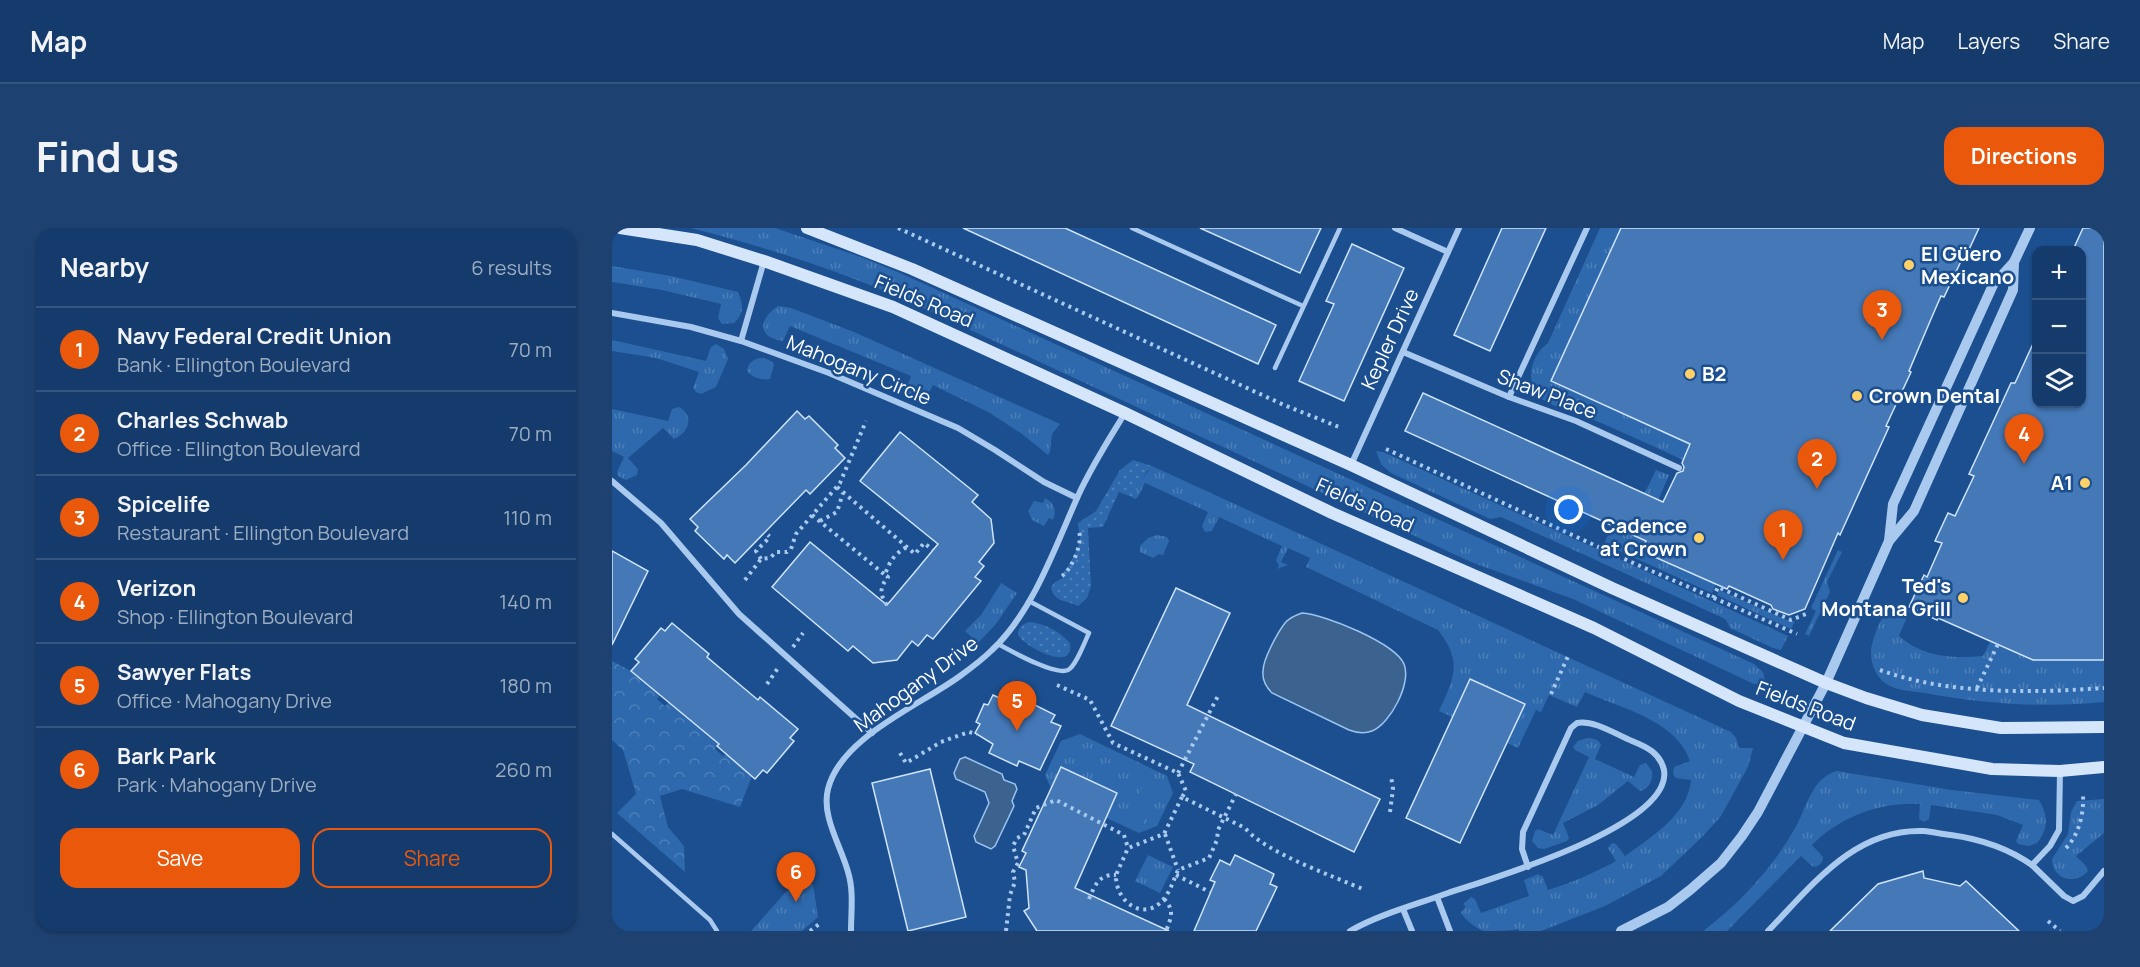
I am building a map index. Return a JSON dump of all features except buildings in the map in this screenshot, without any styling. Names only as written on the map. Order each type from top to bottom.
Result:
[{"type":"main road","name":"Fields Road","points":[[620,228],[697,240],[764,261],[893,307],[1125,413],[1323,509],[1594,628],[1739,701],[1845,743],[1992,769],[2060,771],[2104,767]]},
{"type":"main road","name":"Fields Road","points":[[807,228],[912,269],[1351,465],[1612,588],[1826,683],[1922,715],[2001,728],[2104,727]]},
{"type":"street","points":[[1395,228],[1448,252]]},
{"type":"street","name":"Kepler Drive","points":[[1351,465],[1460,228]]},
{"type":"street","points":[[1509,397],[1587,228]]},
{"type":"street","points":[[1889,541],[1893,504],[1993,285],[2014,262],[2030,228]]},
{"type":"street","points":[[741,341],[764,261]]},
{"type":"street","points":[[1621,931],[1668,907],[1721,863],[1758,812],[1826,683],[1889,541],[1914,511],[2013,290],[2014,262]]},
{"type":"street","name":"Mahogany Circle","points":[[612,313],[691,327],[741,341],[829,373],[958,428],[1044,482],[1077,498]]},
{"type":"street","name":"Shaw Place","points":[[1402,352],[1509,397],[1575,421],[1679,468]]},
{"type":"street","name":"Mahogany Drive","points":[[851,931],[851,886],[826,808],[828,788],[835,772],[848,754],[872,734],[960,676],[998,644],[1029,601],[1052,556],[1092,466],[1125,413]]},
{"type":"street","points":[[612,482],[661,523],[739,614],[872,734]]},
{"type":"street","points":[[1350,931],[1364,923],[1528,867],[1583,845],[1604,833],[1652,801],[1664,784],[1662,763],[1657,755],[1649,748],[1591,723],[1577,723],[1571,728],[1522,832],[1522,849],[1528,867]]},
{"type":"street","points":[[2032,865],[2050,846],[2059,830],[2060,771]]},
{"type":"street","points":[[1768,931],[1838,860],[1861,845],[1887,835],[1924,831],[1964,837],[2006,850],[2032,865],[2064,896],[2073,901],[2082,896],[2104,871]]},
{"type":"street","points":[[1437,897],[1450,931]]},
{"type":"street","points":[[1403,909],[1412,931]]},
{"type":"lane","points":[[1132,228],[1303,306]]},
{"type":"lane","points":[[1275,368],[1340,228]]},
{"type":"lane","points":[[998,644],[1048,667],[1064,671],[1073,665],[1089,633],[1029,601]]},
{"type":"lane","points":[[612,834],[710,920],[717,931]]},
{"type":"path","points":[[898,228],[1284,405],[1339,427]]},
{"type":"path","points":[[745,580],[761,559],[770,558],[776,552],[789,551],[796,534],[843,478],[866,421]]},
{"type":"path","points":[[1386,449],[1620,558],[1797,634]]},
{"type":"path","points":[[837,487],[915,554],[924,543],[933,550]]},
{"type":"path","points":[[820,521],[837,512],[843,492]]},
{"type":"path","points":[[812,515],[888,577],[881,586],[887,605]]},
{"type":"path","points":[[1062,576],[1067,571],[1080,542],[1079,531]]},
{"type":"path","points":[[761,559],[756,551],[770,537],[768,535]]},
{"type":"path","points":[[885,575],[894,556],[907,547]]},
{"type":"path","points":[[1713,598],[1718,587],[1791,620],[1806,614]]},
{"type":"path","points":[[1977,688],[1999,642]]},
{"type":"path","points":[[1551,694],[1569,654]]},
{"type":"path","points":[[1880,670],[1930,683],[1977,688],[2028,691],[2104,688]]},
{"type":"path","points":[[1048,681],[1090,700],[1113,743],[1178,773],[1186,790],[1164,834],[1128,848]]},
{"type":"path","points":[[1178,773],[1219,694]]},
{"type":"path","points":[[900,753],[906,763],[941,742],[969,732],[977,734]]},
{"type":"path","points":[[1390,812],[1393,789],[1391,776]]},
{"type":"path","points":[[1006,931],[1010,895],[1015,882],[1013,872],[1018,863],[1013,846],[1017,838],[1024,835],[1036,808],[1056,800],[1124,835],[1128,848],[1116,875],[1120,895],[1127,904],[1144,908],[1164,899],[1177,872],[1209,858],[1236,794]]},
{"type":"path","points":[[1182,797],[1245,828],[1253,837],[1282,853],[1365,890]]},
{"type":"path","points":[[1164,834],[1177,872],[1210,892]]},
{"type":"path","points":[[1089,899],[1099,879],[1108,875],[1116,875]]},
{"type":"path","points":[[1164,899],[1170,904],[1172,912],[1166,931]]},
{"type":"path","points":[[2048,921],[2060,931]]},
{"type":"path","points":[[810,931],[822,922]]},
{"type":"green space","points":[[691,228],[775,228],[861,257],[900,273],[1754,664],[1763,672],[1765,681],[1754,684],[1573,599],[1471,562],[895,295],[794,258]]},
{"type":"green space","points":[[1600,228],[1621,228],[1690,444],[1683,460],[1585,416],[1552,405],[1542,399],[1533,385],[1531,377],[1534,362],[1542,348],[1548,343]]},
{"type":"green space","points":[[612,266],[671,276],[738,292],[742,304],[741,312],[734,323],[722,324],[718,318],[721,304],[662,290],[612,282]]},
{"type":"green space","points":[[778,306],[791,308],[854,332],[1060,424],[1052,434],[1050,452],[1048,455],[990,413],[933,385],[925,400],[909,395],[906,390],[911,376],[790,326],[783,341],[768,336],[763,327],[764,322],[771,311]]},
{"type":"green space","points":[[612,340],[706,361],[711,347],[716,344],[724,349],[728,359],[716,387],[701,394],[693,388],[699,372],[656,358],[612,351]]},
{"type":"green space","points":[[764,358],[773,362],[774,365],[770,379],[757,378],[747,370],[753,361]]},
{"type":"green space","points":[[679,407],[688,419],[683,433],[674,439],[663,428],[628,458],[638,469],[637,475],[626,480],[618,476],[617,472],[624,457],[612,451],[612,409],[668,421],[672,409]]},
{"type":"green space","points":[[1376,451],[1383,452],[1788,636],[1781,650],[1773,648],[1730,628],[1726,620],[1721,617],[1501,517],[1490,519],[1391,473],[1381,464]]},
{"type":"green space","points":[[1133,460],[1152,466],[1132,497],[1119,492],[1103,527],[1088,528],[1091,586],[1087,598],[1078,606],[1058,598],[1051,587],[1063,578],[1062,574],[1076,552],[1080,538],[1078,523],[1096,511],[1120,470]]},
{"type":"green space","points":[[1152,466],[1731,732],[1739,748],[1753,748],[1748,767],[1721,816],[1661,876],[1605,906],[1541,931],[1519,931],[1518,929],[1483,931],[1477,928],[1461,912],[1466,907],[1463,904],[1471,897],[1475,899],[1481,913],[1529,896],[1524,880],[1538,874],[1543,877],[1548,890],[1565,884],[1616,861],[1608,848],[1612,843],[1616,844],[1625,856],[1667,824],[1683,804],[1691,780],[1676,778],[1673,774],[1674,767],[1690,761],[1683,747],[1661,726],[1631,710],[1585,692],[1577,707],[1549,695],[1541,712],[1536,710],[1518,748],[1507,743],[1524,704],[1471,679],[1452,717],[1439,711],[1449,689],[1454,670],[1451,652],[1438,630],[1306,567],[1310,558],[1288,548],[1281,562],[1288,565],[1277,569],[1279,566],[1276,560],[1282,546],[1219,517],[1212,531],[1205,532],[1202,526],[1208,512],[1145,483],[1138,497],[1134,499],[1132,497],[1137,486]]},
{"type":"green space","points":[[1656,470],[1669,475],[1657,503],[1662,505],[1644,546],[1653,550],[1651,555],[1716,584],[1712,593],[1604,544],[1612,526],[1626,531]]},
{"type":"green space","points":[[1045,498],[1053,505],[1055,513],[1053,520],[1049,518],[1044,526],[1032,520],[1028,511],[1034,501],[1043,503]]},
{"type":"green space","points":[[1157,535],[1167,537],[1169,541],[1163,555],[1159,554],[1153,558],[1140,552],[1140,546],[1148,538]]},
{"type":"green space","points":[[1838,550],[1842,552],[1827,582],[1830,592],[1809,636],[1805,634],[1816,611],[1811,608]]},
{"type":"green space","points":[[1001,583],[1017,593],[996,624],[978,643],[965,631],[981,615]]},
{"type":"green space","points":[[1719,590],[1791,622],[1795,621],[1791,629],[1717,595]]},
{"type":"green space","points":[[1896,604],[1910,610],[1899,636],[1918,648],[1939,655],[1983,656],[1990,642],[2026,657],[2027,655],[2046,660],[2104,660],[2104,702],[2037,705],[1992,702],[1889,686],[1879,678],[1872,662],[1871,651],[1879,624]]},
{"type":"green space","points":[[1031,622],[1062,635],[1070,643],[1070,652],[1058,657],[1030,646],[1018,635],[1023,624]]},
{"type":"green space","points":[[612,661],[631,671],[660,695],[657,699],[665,706],[670,701],[719,744],[715,749],[723,756],[726,754],[752,776],[740,807],[682,789],[660,796],[668,827],[684,846],[685,872],[617,813],[636,794],[623,750],[612,740]]},
{"type":"green space","points":[[1080,734],[1167,776],[1173,793],[1157,826],[1139,833],[1053,793],[1045,775],[1061,741]]},
{"type":"green space","points":[[1587,738],[1596,739],[1601,745],[1595,759],[1634,777],[1640,765],[1646,763],[1652,771],[1651,781],[1646,788],[1640,791],[1628,781],[1598,805],[1563,823],[1569,838],[1567,841],[1544,849],[1538,848],[1532,841],[1535,831],[1538,829],[1553,835],[1589,757],[1573,747],[1578,741]]},
{"type":"green space","points":[[1837,771],[1952,790],[2039,800],[2046,822],[2044,832],[2037,843],[2029,846],[2018,844],[2016,841],[2023,825],[1997,815],[1931,805],[1929,819],[1924,822],[1919,819],[1920,804],[1890,806],[1861,813],[1835,826],[1812,845],[1823,857],[1818,866],[1813,867],[1801,856],[1727,931],[1703,931],[1730,909],[1766,871],[1795,828],[1815,787],[1821,780]]},
{"type":"green space","points":[[1142,786],[1153,789],[1142,829],[1132,827]]},
{"type":"green space","points":[[2104,799],[2104,833],[2076,856],[2088,871],[2077,878],[2060,876],[2053,866],[2052,859],[2068,834],[2071,812],[2077,801]]},
{"type":"green space","points":[[1148,855],[1173,867],[1160,893],[1135,881]]},
{"type":"green space","points":[[813,884],[818,917],[802,931],[751,931],[791,886]]},
{"type":"shaded area","points":[[1302,613],[1326,618],[1374,639],[1398,656],[1404,664],[1406,672],[1402,692],[1392,712],[1379,727],[1366,733],[1349,730],[1272,693],[1268,688],[1263,674],[1268,653],[1285,623]]},
{"type":"shaded area","points":[[965,757],[1002,774],[1004,780],[1015,784],[1017,789],[1012,801],[1014,806],[995,846],[991,849],[976,842],[974,836],[989,803],[985,792],[956,779],[954,773],[960,759]]},
{"type":"place","name":"El Güero Mexicano","points":[[1909,265]]},
{"type":"place","name":"Spicelife","points":[[1882,340]]},
{"type":"place","name":"B2","points":[[1690,374]]},
{"type":"place","name":"Crown Dental","points":[[1857,396]]},
{"type":"place","name":"Verizon","points":[[2024,464]]},
{"type":"place","name":"A1","points":[[2085,483]]},
{"type":"place","name":"Charles Schwab","points":[[1817,489]]},
{"type":"place","name":"Cadence at Crown","points":[[1699,538]]},
{"type":"place","name":"Navy Federal Credit Union","points":[[1783,560]]},
{"type":"place","name":"Ted's Montana Grill","points":[[1963,598]]},
{"type":"place","name":"Sawyer Flats","points":[[1017,731]]},
{"type":"place","name":"Bark Park","points":[[796,902]]}]
